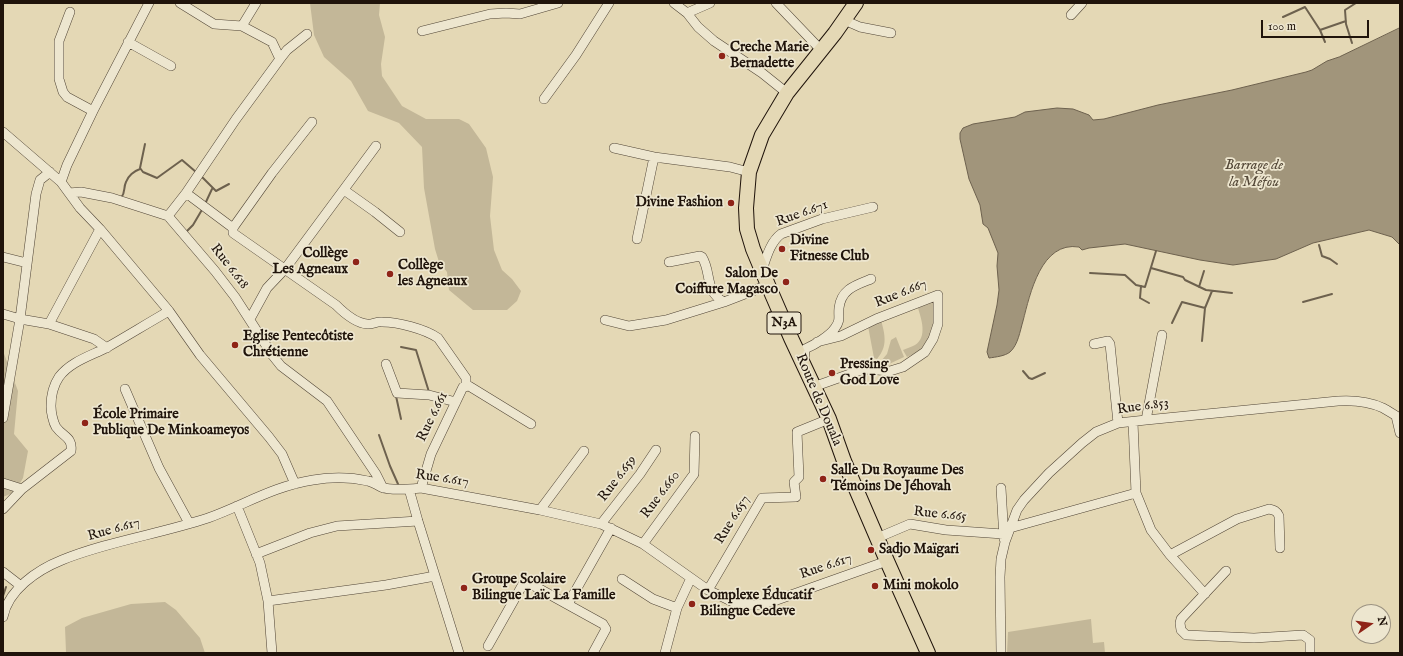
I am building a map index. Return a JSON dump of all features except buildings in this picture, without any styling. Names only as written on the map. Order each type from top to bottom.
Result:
[{"type":"highway","name":"Route de Douala","points":[[856,3],[787,93],[762,135],[749,172],[746,208],[748,229],[753,249],[768,286],[813,387],[829,419],[844,460],[928,653]]},
{"type":"street","points":[[61,182],[67,164],[93,111],[149,3]]},
{"type":"street","points":[[180,3],[214,24],[242,26],[272,42],[280,59]]},
{"type":"street","points":[[242,26],[256,3]]},
{"type":"street","points":[[422,31],[490,14],[520,14],[558,3]]},
{"type":"street","points":[[544,99],[576,55],[609,3]]},
{"type":"street","points":[[674,3],[687,13],[698,27],[714,41],[762,73],[787,93]]},
{"type":"street","points":[[687,13],[710,3]]},
{"type":"street","points":[[776,3],[821,50]]},
{"type":"street","points":[[1071,15],[1082,3]]},
{"type":"street","points":[[70,12],[59,41],[60,79],[63,92],[67,97],[93,111]]},
{"type":"street","points":[[844,20],[860,27],[890,33]]},
{"type":"street","points":[[69,193],[81,192],[104,196],[168,216],[186,193],[236,119],[280,59],[287,50],[307,34]]},
{"type":"street","points":[[128,42],[171,66]]},
{"type":"street","points":[[233,228],[272,173],[312,122]]},
{"type":"street","points":[[3,132],[61,182],[80,208],[100,229],[169,311],[200,355],[269,436],[282,454],[295,484]]},
{"type":"street","points":[[250,319],[267,288],[284,269],[376,146]]},
{"type":"street","points":[[614,148],[654,157],[730,167],[749,172]]},
{"type":"street","points":[[637,239],[654,157]]},
{"type":"street","points":[[3,418],[20,319],[36,194],[40,180],[50,172]]},
{"type":"street","points":[[344,190],[400,232]]},
{"type":"street","points":[[186,193],[233,228],[234,233],[336,305],[348,317],[368,324],[380,321],[392,322],[432,333],[438,338],[466,378],[466,386]]},
{"type":"street","name":"Rue 6.671","points":[[762,270],[776,237],[781,234],[822,219],[873,207]]},
{"type":"street","name":"Rue 6.618","points":[[168,216],[216,271],[281,366],[328,401],[376,474],[383,488]]},
{"type":"street","points":[[49,324],[100,229]]},
{"type":"street","points":[[669,262],[700,256],[702,257],[714,295],[724,302]]},
{"type":"street","points":[[3,257],[27,263]]},
{"type":"street","points":[[804,366],[805,349],[834,330],[839,321],[839,307],[849,288],[871,279]]},
{"type":"street","points":[[605,320],[629,326],[666,320],[724,302],[768,286]]},
{"type":"street","name":"Rue 6.667","points":[[813,387],[864,369],[890,371],[903,367],[924,352],[933,339],[938,324],[938,295],[841,336],[817,342]]},
{"type":"street","points":[[3,508],[22,489],[70,451],[72,445],[70,440],[56,427],[51,407],[52,391],[60,377],[72,365],[107,348],[169,311]]},
{"type":"street","points":[[3,314],[20,319],[49,324],[94,339],[107,348]]},
{"type":"street","points":[[1146,420],[1162,335]]},
{"type":"street","points":[[1094,344],[1108,341],[1110,344],[1118,424]]},
{"type":"street","points":[[386,364],[395,390],[399,394],[429,395],[456,402]]},
{"type":"street","name":"Rue 6.661","points":[[421,488],[431,454],[463,387],[466,386],[531,424]]},
{"type":"street","points":[[125,389],[159,468],[189,523]]},
{"type":"street","name":"Rue 6.853","points":[[1002,653],[1000,577],[1004,538],[1010,528],[1017,510],[1024,500],[1063,460],[1096,432],[1118,424],[1146,420],[1353,400],[1369,402],[1398,417]]},
{"type":"street","points":[[1398,417],[1400,433]]},
{"type":"street","name":"Rue 6.657","points":[[708,590],[762,498],[796,497],[794,482],[799,477],[797,432],[829,419]]},
{"type":"street","points":[[1133,422],[1136,493],[1151,530],[1170,555],[1205,594]]},
{"type":"street","name":"Rue 6.660","points":[[643,544],[694,474],[695,436]]},
{"type":"street","name":"Rue 6.659","points":[[601,524],[640,474],[656,450]]},
{"type":"street","points":[[540,510],[584,452]]},
{"type":"street","name":"Rue 6.617","points":[[3,617],[4,610],[11,596],[21,586],[41,571],[61,560],[208,518],[274,490],[314,480],[333,478],[369,481],[383,488],[421,488],[540,510],[601,524],[643,544],[708,590],[737,604],[757,605],[774,601],[887,561]]},
{"type":"street","points":[[3,483],[22,489]]},
{"type":"street","points":[[1000,488],[1004,538]]},
{"type":"street","points":[[409,489],[459,653]]},
{"type":"street","points":[[1010,528],[1136,493]]},
{"type":"street","points":[[237,506],[256,554],[268,601],[272,653]]},
{"type":"street","points":[[1170,555],[1237,519],[1269,509],[1277,512],[1279,516],[1280,548]]},
{"type":"street","points":[[256,554],[322,529],[357,524],[418,521]]},
{"type":"street","name":"Rue 6.665","points":[[877,538],[910,524],[1004,538]]},
{"type":"street","points":[[568,604],[611,528]]},
{"type":"street","points":[[1226,571],[1181,618],[1181,630],[1186,635],[1254,638],[1303,635],[1310,640],[1310,653]]},
{"type":"street","points":[[3,572],[21,586]]},
{"type":"street","points":[[268,601],[386,585],[435,576]]},
{"type":"street","points":[[665,653],[677,608],[691,578]]},
{"type":"street","points":[[622,579],[653,599],[677,608]]},
{"type":"street","points":[[488,646],[523,584],[527,582],[605,626],[606,629],[593,653]]},
{"type":"shaded area","points":[[310,3],[380,3],[379,15],[385,37],[381,64],[382,76],[402,106],[426,119],[459,119],[469,124],[486,148],[493,177],[490,216],[494,250],[502,270],[512,279],[521,291],[517,301],[507,310],[473,310],[449,290],[447,272],[439,262],[435,249],[424,188],[422,147],[399,123],[368,111],[351,81],[324,57],[314,35]]},
{"type":"shaded area","points":[[937,301],[937,318],[926,348],[907,357],[903,350],[915,345],[919,342],[921,337],[921,317],[918,308]]},
{"type":"shaded area","points":[[881,320],[885,340],[883,350],[877,359],[874,358],[868,326]]},
{"type":"shaded area","points":[[896,337],[904,357],[887,365],[881,361],[887,354],[891,340]]},
{"type":"shaded area","points":[[3,351],[18,391],[14,434],[28,451],[23,478],[15,492],[3,497],[4,373]]},
{"type":"shaded area","points":[[165,602],[176,610],[200,638],[205,653],[66,652],[65,627],[82,618],[131,604]]},
{"type":"shaded area","points":[[1091,619],[1093,643],[1104,642],[1105,653],[1007,653],[1008,632]]},
{"type":"water","name":"Barrage de la Méfou","points":[[1400,28],[1400,245],[1392,237],[1369,230],[1313,243],[1276,259],[1233,265],[1200,260],[1125,244],[1082,250],[1079,247],[1066,247],[1055,252],[1046,261],[1039,272],[1029,297],[1018,338],[1013,349],[1006,354],[989,358],[987,352],[999,290],[997,266],[998,253],[988,228],[983,224],[980,205],[969,179],[960,139],[960,133],[963,128],[973,124],[1015,117],[1025,112],[1057,108],[1073,109],[1089,115],[1093,120],[1104,119],[1158,105],[1232,90],[1312,70],[1327,61],[1339,57]]},
{"type":"waterway","points":[[1352,43],[1346,24],[1345,10],[1356,3]]},
{"type":"waterway","points":[[1283,17],[1305,7],[1320,30],[1325,42]]},
{"type":"waterway","points":[[1320,30],[1346,21]]},
{"type":"waterway","points":[[140,168],[145,144]]},
{"type":"waterway","points":[[140,168],[143,172],[157,178],[182,160],[196,172]]},
{"type":"waterway","points":[[121,198],[128,178],[133,172],[140,169]]},
{"type":"waterway","points":[[201,176],[216,191],[229,184]]},
{"type":"waterway","points":[[205,204],[212,189]]},
{"type":"waterway","points":[[186,232],[193,225],[203,208]]},
{"type":"waterway","points":[[1319,245],[1322,256],[1337,264]]},
{"type":"waterway","points":[[1090,273],[1125,275],[1136,285],[1145,287],[1156,251]]},
{"type":"waterway","points":[[1151,268],[1183,277],[1185,280],[1206,290],[1232,293]]},
{"type":"waterway","points":[[1199,287],[1204,271]]},
{"type":"waterway","points":[[1141,286],[1140,298],[1149,303]]},
{"type":"waterway","points":[[1202,341],[1205,308],[1212,291]]},
{"type":"waterway","points":[[1303,302],[1332,294]]},
{"type":"waterway","points":[[1172,323],[1182,302],[1205,308]]},
{"type":"waterway","points":[[401,347],[416,350],[429,392]]},
{"type":"waterway","points":[[1023,371],[1029,378],[1032,379],[1045,373]]},
{"type":"waterway","points":[[396,396],[401,419]]},
{"type":"waterway","points":[[379,435],[398,484]]},
{"type":"waterway","points":[[3,596],[6,587]]},
{"type":"place","name":"Creche Marie Bernadette","points":[[722,56]]},
{"type":"place","name":"Divine Fashion","points":[[731,203]]},
{"type":"place","name":"Divine Fitnesse Club","points":[[782,249]]},
{"type":"place","name":"Collège Les Agneaux","points":[[356,262]]},
{"type":"place","name":"Collège les Agneaux","points":[[390,274]]},
{"type":"place","name":"Salon De Coiffure Magasco","points":[[786,282]]},
{"type":"place","name":"Eglise Pentecôtiste Chrétienne","points":[[235,345]]},
{"type":"place","name":"Pressing God Love","points":[[832,373]]},
{"type":"place","name":"École Primaire Publique De Minkoameyos","points":[[85,423]]},
{"type":"place","name":"Salle Du Royaume Des Témoins De Jéhovah","points":[[823,479]]},
{"type":"place","name":"Sadjo Maïgari","points":[[871,550]]},
{"type":"place","name":"Mini mokolo","points":[[875,586]]},
{"type":"place","name":"Groupe Scolaire Bilingue Laïc La Famille","points":[[464,588]]},
{"type":"place","name":"Complexe Éducatif Bilingue Cedeve","points":[[692,604]]}]
